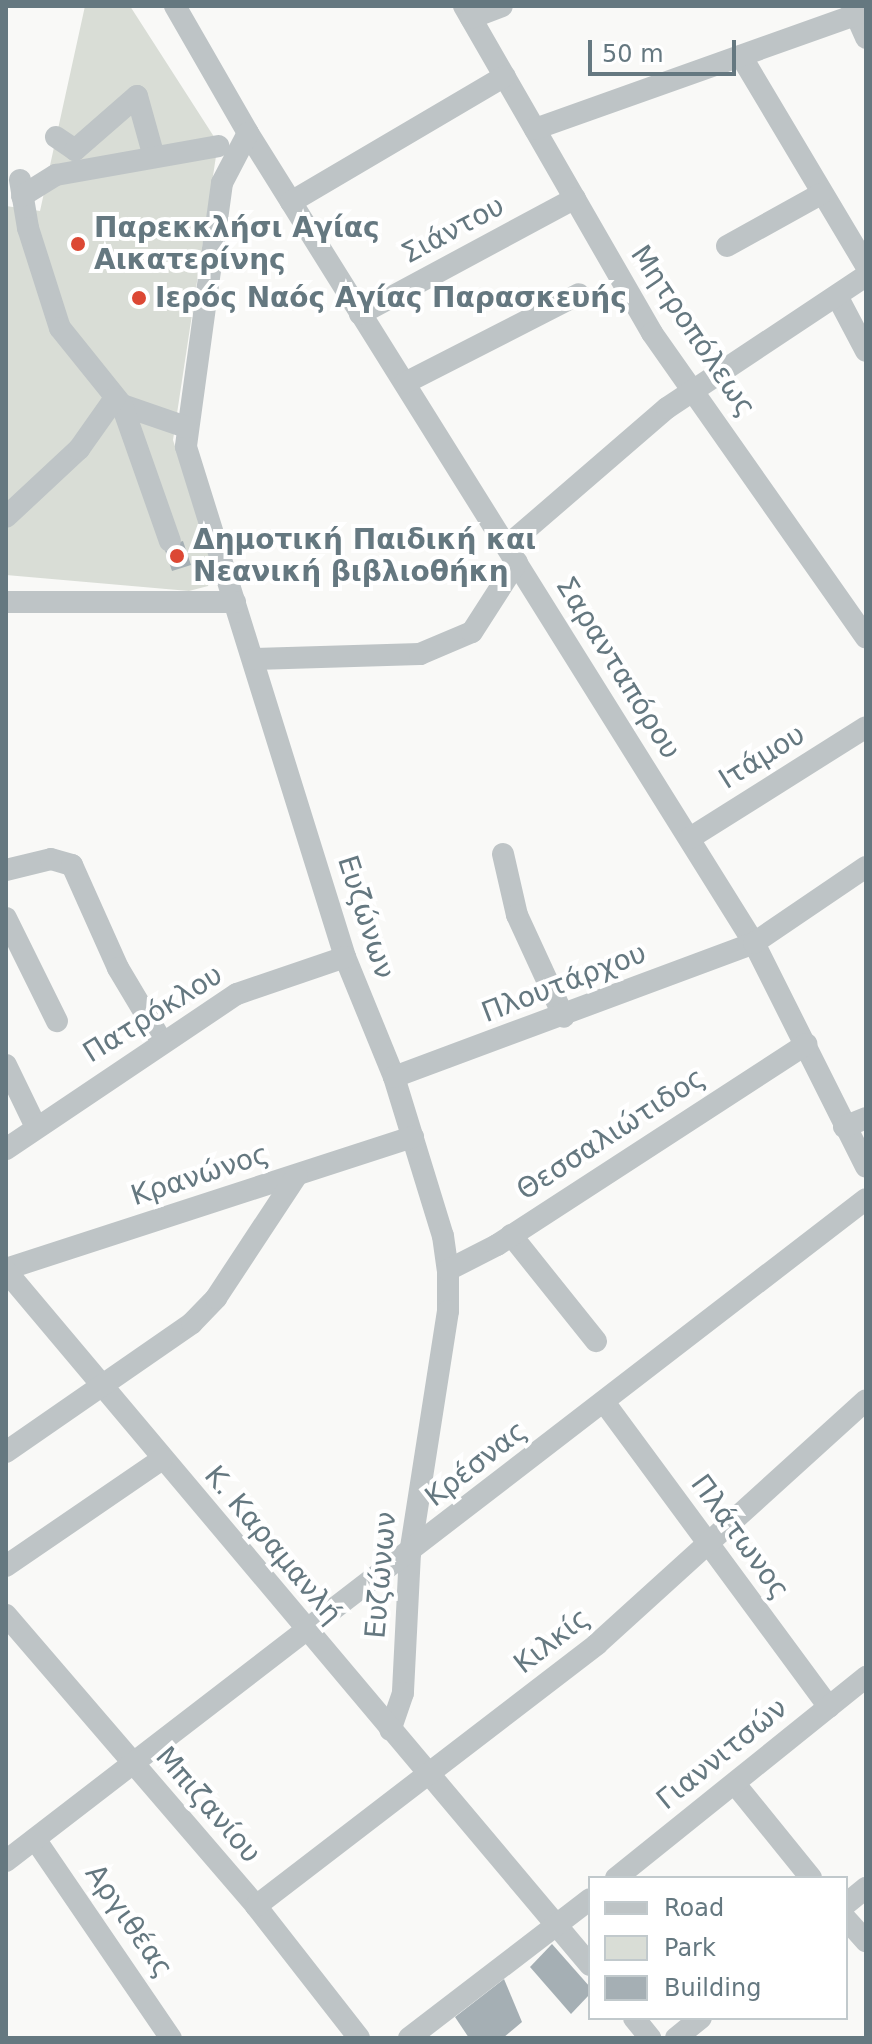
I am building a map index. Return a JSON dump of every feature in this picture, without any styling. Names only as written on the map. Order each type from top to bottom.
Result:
[{"type":"street","name":"Σαρανταπόρου","points":[[175,6],[248,133],[754,943],[866,1167]]},
{"type":"street","points":[[468,12],[502,6]]},
{"type":"street","points":[[535,129],[741,56],[854,11],[866,38]]},
{"type":"street","name":"Μητροπόλεως","points":[[468,12],[652,333],[866,637]]},
{"type":"street","points":[[741,56],[866,266]]},
{"type":"street","points":[[291,202],[505,76]]},
{"type":"street","points":[[56,137],[75,150],[137,96],[154,157]]},
{"type":"street","name":"Ευζώνων","points":[[248,133],[222,183],[186,427],[195,481],[255,659],[345,957],[394,1077],[443,1236],[448,1270],[448,1311],[410,1553],[403,1693],[390,1730]]},
{"type":"street","points":[[170,541],[119,401],[60,328],[37,263],[21,188],[56,175],[218,146]]},
{"type":"street","points":[[727,246],[821,194]]},
{"type":"street","name":"Σιάντου","points":[[360,314],[575,198]]},
{"type":"street","points":[[255,659],[420,654],[472,632],[512,554],[622,444],[694,390],[866,276]]},
{"type":"street","points":[[405,383],[579,294]]},
{"type":"street","points":[[837,296],[866,351]]},
{"type":"street","points":[[119,401],[186,427]]},
{"type":"street","points":[[6,517],[79,449],[119,401]]},
{"type":"street","points":[[6,602],[235,602]]},
{"type":"street","name":"Ιτάμου","points":[[690,838],[866,727]]},
{"type":"street","points":[[503,854],[517,915],[564,1017]]},
{"type":"street","points":[[6,870],[51,859],[72,865],[118,968],[161,1040]]},
{"type":"street","name":"Πλουτάρχου","points":[[394,1077],[564,1017],[754,943],[866,867]]},
{"type":"street","points":[[6,918],[57,1021]]},
{"type":"street","name":"Πατρόκλου","points":[[6,1149],[161,1040],[237,994],[345,957]]},
{"type":"street","name":"Θεσσαλιώτιδος","points":[[448,1270],[511,1235],[806,1044]]},
{"type":"street","points":[[6,1065],[36,1127]]},
{"type":"street","points":[[844,1127],[866,1118]]},
{"type":"street","name":"Κρανώνος","points":[[6,1270],[413,1137]]},
{"type":"street","points":[[6,1452],[155,1353],[204,1311],[297,1175]]},
{"type":"street","name":"Κρέσνας","points":[[6,1861],[307,1633],[866,1199]]},
{"type":"street","points":[[511,1235],[596,1341]]},
{"type":"street","name":"Κ. Καραμανλή","points":[[6,1270],[307,1633],[588,1963]]},
{"type":"street","name":"Κιλκίς","points":[[256,1906],[604,1638],[708,1547],[866,1400]]},
{"type":"street","name":"Πλάτωνος","points":[[604,1402],[829,1707]]},
{"type":"street","points":[[6,1566],[162,1459]]},
{"type":"street","name":"Μπιζανίου","points":[[6,1615],[256,1906],[359,2038]]},
{"type":"street","name":"Γιαννιτσών","points":[[619,1876],[866,1677]]},
{"type":"street","points":[[735,1784],[809,1876]]},
{"type":"street","name":"Αργιθέας","points":[[35,1839],[171,2038]]},
{"type":"street","points":[[848,1902],[866,1888]]},
{"type":"street","points":[[409,2038],[588,1901]]},
{"type":"street","points":[[848,1921],[866,1941]]},
{"type":"street","points":[[636,2020],[650,2038]]},
{"type":"street","points":[[676,2038],[698,2020]]},
{"type":"green space","points":[[85,6],[130,6],[218,143],[173,440],[214,570],[208,586],[189,591],[6,575],[6,206],[40,211]]},
{"type":"building","name":"Δημοτική Παιδική και Νεανική βιβλιοθήκη","points":[[183,541],[191,565],[172,571],[164,547]]},
{"type":"building","points":[[552,1944],[588,1985],[588,1996],[571,2014],[530,1967]]},
{"type":"building","points":[[504,1979],[522,2022],[503,2038],[469,2038],[455,2017]]},
{"type":"place","name":"Παρεκκλήσι Αγίας Αικατερίνης","points":[[78,244]]},
{"type":"place","name":"Ιερός Ναός Αγίας Παρασκευής","points":[[139,298]]},
{"type":"place","name":"Δημοτική Παιδική και Νεανική βιβλιοθήκη","points":[[177,556]]}]
